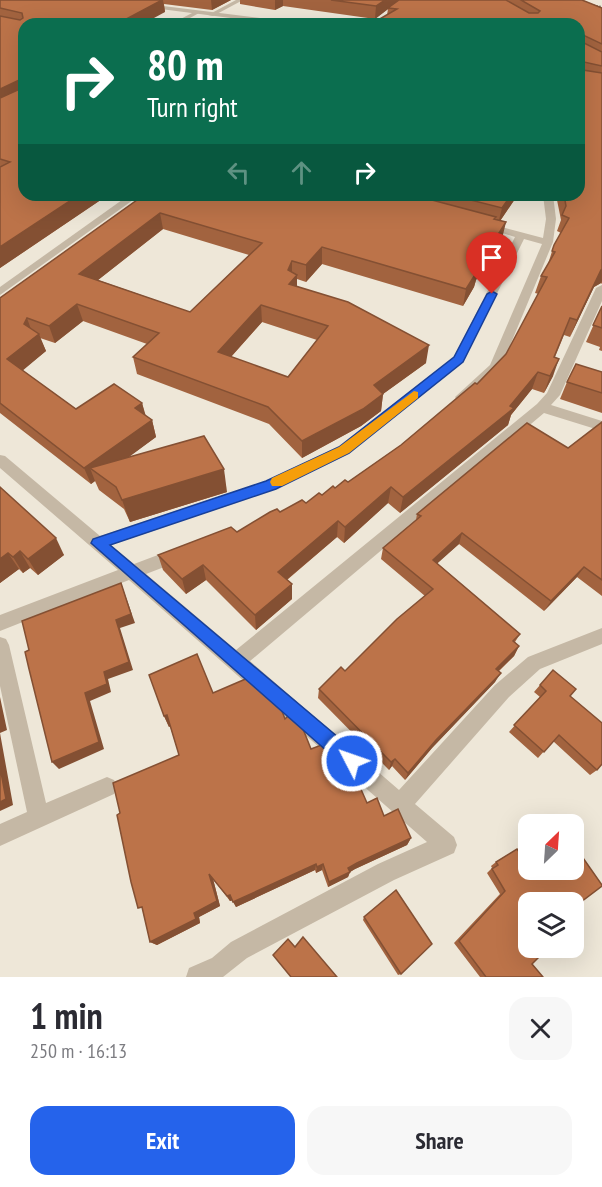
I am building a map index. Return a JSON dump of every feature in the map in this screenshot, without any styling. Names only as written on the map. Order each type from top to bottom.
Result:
[{"type":"street","points":[[211,15],[240,0]]},
{"type":"street","points":[[142,6],[238,18]]},
{"type":"street","points":[[186,18],[196,13]]},
{"type":"street","points":[[0,291],[127,201]]},
{"type":"street","points":[[451,406],[495,367],[548,242],[551,219],[549,201]]},
{"type":"street","points":[[476,224],[548,242]]},
{"type":"street","points":[[98,543],[271,485],[344,450],[459,359],[521,235]]},
{"type":"street","points":[[236,661],[542,407],[553,395],[602,288]]},
{"type":"street","points":[[542,407],[602,426]]},
{"type":"street","points":[[0,460],[236,661],[446,845],[386,872],[239,950],[220,966],[198,977]]},
{"type":"street","points":[[0,623],[196,548]]},
{"type":"street","points":[[401,804],[502,691],[534,663],[602,636]]},
{"type":"street","points":[[0,645],[39,817]]},
{"type":"street","points":[[0,834],[107,786]]},
{"type":"building","points":[[0,0],[162,0],[128,18],[23,18],[22,13],[0,8]]},
{"type":"building","points":[[331,0],[385,0],[376,6]]},
{"type":"building","points":[[399,0],[506,0],[529,13],[538,13],[540,11],[521,0],[582,0],[602,8],[602,44],[585,36],[585,18],[381,18],[397,9],[388,8]]},
{"type":"building","points":[[0,16],[18,20],[18,80],[0,89]]},
{"type":"building","points":[[585,44],[602,52],[602,66],[585,62]]},
{"type":"building","points":[[585,70],[602,73],[602,269],[577,320],[570,318],[554,357],[559,359],[550,376],[538,372],[510,406],[514,408],[403,497],[391,487],[345,527],[338,521],[278,572],[292,584],[255,615],[203,565],[182,579],[158,555],[231,527],[237,532],[270,512],[277,509],[280,512],[302,500],[306,503],[319,493],[322,495],[345,480],[348,482],[401,445],[475,383],[477,384],[506,354],[547,277],[541,276],[555,252],[552,251],[554,245],[569,218],[562,215],[566,206],[565,201],[585,201]]},
{"type":"building","points":[[18,90],[18,201],[70,201],[0,247],[0,167],[10,162],[0,159],[0,98]]},
{"type":"building","points":[[136,201],[436,201],[496,217],[494,219],[506,222],[466,289],[322,247],[306,265],[292,261],[288,270],[297,275],[289,284],[348,302],[429,345],[374,385],[383,394],[363,409],[302,441],[268,407],[133,357],[159,333],[77,304],[49,326],[27,318],[24,324],[39,334],[7,359],[76,409],[114,384],[142,403],[135,408],[152,420],[84,468],[0,403],[0,298]],"holes":[[[160,213],[262,243],[190,312],[79,274]],[[261,305],[328,326],[288,377],[218,352]]]},
{"type":"building","points":[[475,201],[507,201],[502,208]]},
{"type":"building","points":[[602,306],[602,328],[593,325]]},
{"type":"building","points":[[576,364],[602,372],[602,393],[567,382]]},
{"type":"building","points":[[602,422],[602,580],[584,567],[551,601],[462,533],[433,560],[520,634],[513,641],[519,646],[496,669],[501,673],[436,740],[408,773],[395,759],[391,762],[319,689],[341,667],[345,671],[397,619],[433,589],[383,548],[421,516],[417,514],[527,423],[568,448]]},
{"type":"building","points":[[204,436],[224,469],[122,500],[116,487],[90,468]]},
{"type":"building","points":[[0,487],[56,538],[28,559],[20,551],[13,557],[8,553],[0,559]]},
{"type":"building","points":[[121,583],[131,614],[116,620],[129,662],[104,672],[107,684],[85,693],[99,742],[52,762],[25,652],[29,650],[22,621]]},
{"type":"building","points":[[197,654],[213,693],[248,678],[280,706],[285,719],[290,714],[301,724],[311,749],[324,744],[329,748],[341,777],[353,771],[367,803],[377,798],[384,816],[398,809],[411,838],[357,863],[348,868],[350,872],[329,882],[323,864],[317,867],[316,864],[233,902],[230,895],[227,896],[209,874],[217,901],[194,913],[196,919],[150,942],[142,907],[138,908],[131,882],[113,783],[179,755],[167,715],[164,716],[149,675]]},
{"type":"building","points":[[553,670],[576,689],[570,696],[602,723],[602,764],[597,770],[559,735],[544,752],[514,725],[546,691],[540,685]]},
{"type":"building","points":[[0,767],[6,799],[0,802]]},
{"type":"building","points":[[517,849],[518,880],[584,880],[584,859],[602,885],[584,900],[584,892],[518,892],[518,958],[538,958],[532,964],[543,977],[486,977],[459,941],[505,891],[492,869],[498,865],[496,862]]},
{"type":"building","points":[[396,890],[432,944],[401,974],[364,917]]},
{"type":"building","points":[[303,937],[337,977],[291,977],[273,955],[288,939],[295,947]]},
{"type":"railway","points":[[564,0],[602,7]]},
{"type":"slow traffic","points":[[277,482],[344,450],[414,395]]},
{"type":"route","points":[[352,761],[98,543],[271,485],[344,450],[459,359],[492,294]]}]
